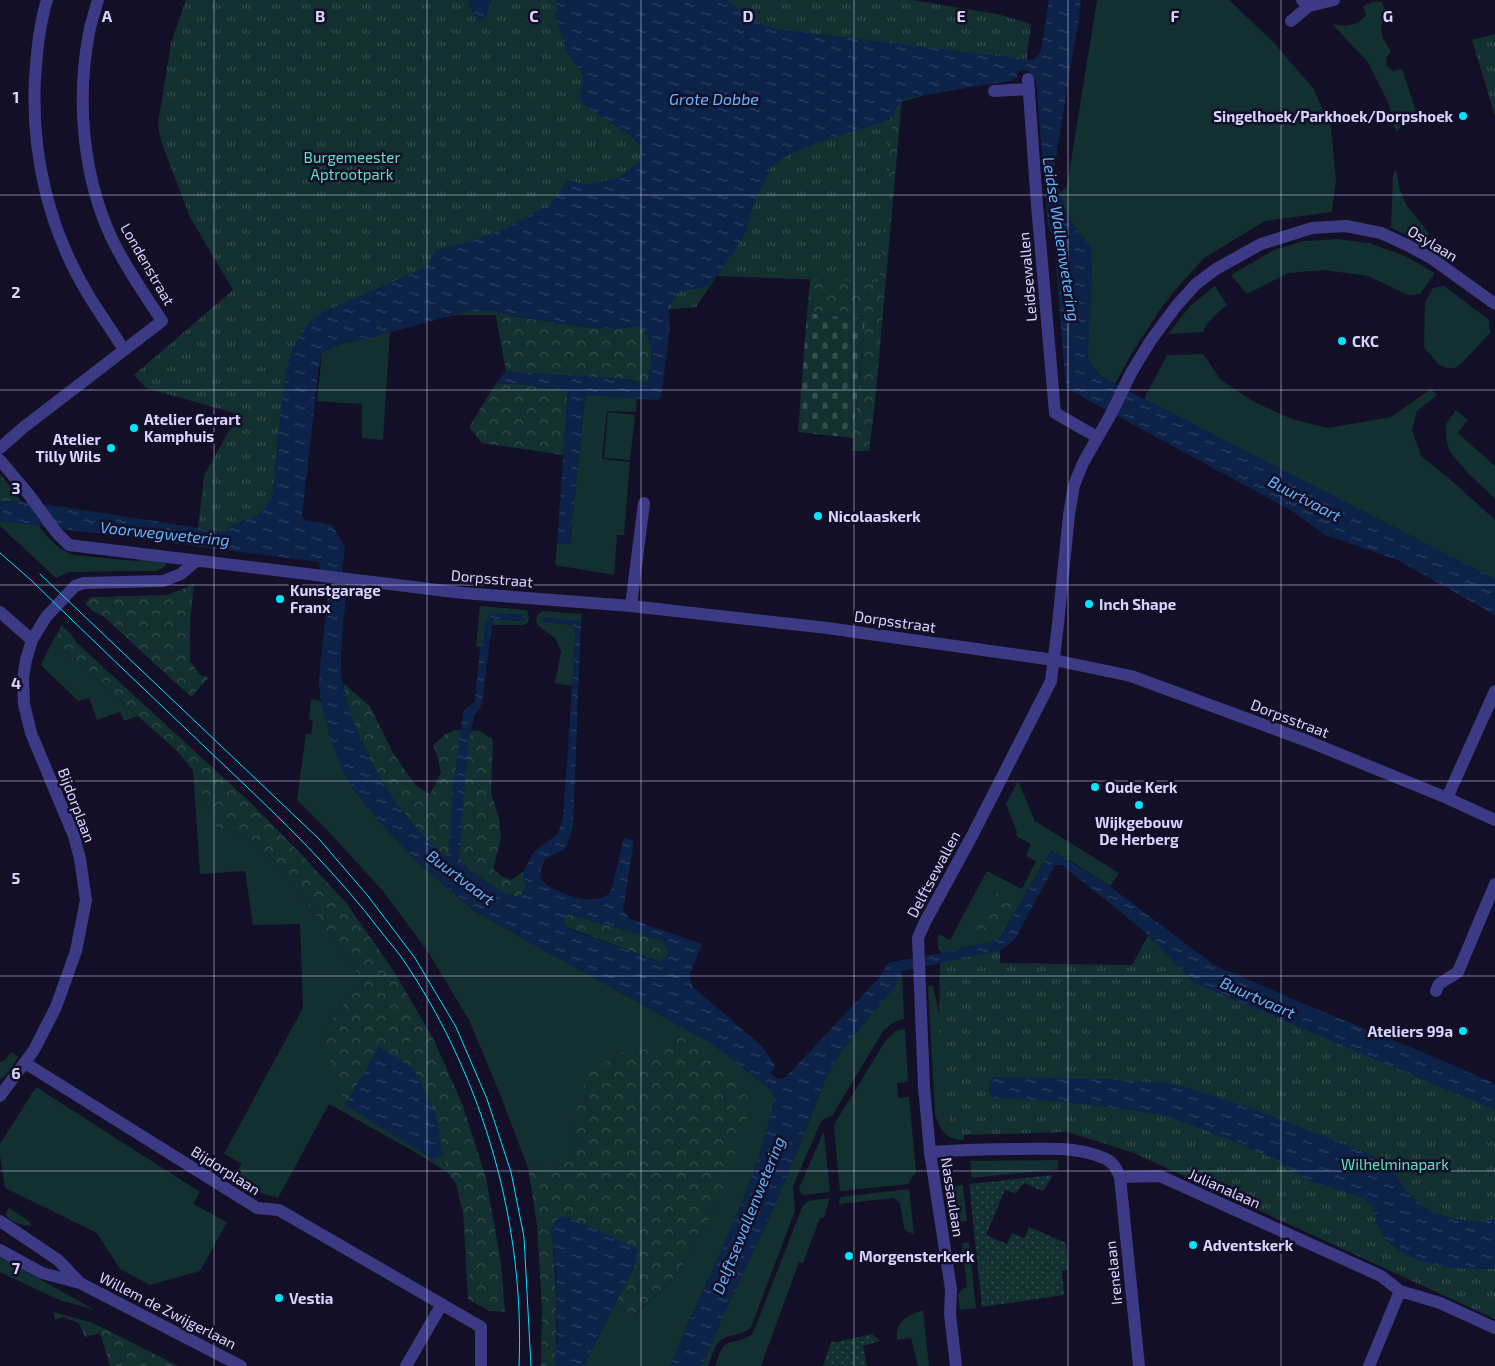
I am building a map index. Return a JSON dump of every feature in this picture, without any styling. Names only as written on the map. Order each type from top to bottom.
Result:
[{"type":"street","points":[[47,0],[37,47],[34,102],[38,155],[47,200],[67,253],[88,296],[124,350]]},
{"type":"street","name":"Londenstraat","points":[[0,448],[162,321],[132,276],[112,240],[98,204],[86,150],[83,87],[89,33],[98,0]]},
{"type":"street","points":[[1291,21],[1300,15],[1305,3],[1334,0]]},
{"type":"street","name":"Leidsewallen","points":[[994,91],[1028,84],[1055,413],[1097,437]]},
{"type":"street","name":"Osylaan","points":[[1097,437],[1151,340],[1176,305],[1196,284],[1216,269],[1261,244],[1312,228],[1346,226],[1381,233],[1431,258],[1495,304]]},
{"type":"street","points":[[1054,660],[1069,515],[1074,485],[1097,437]]},
{"type":"street","name":"Dorpsstraat","points":[[0,460],[30,496],[56,532],[69,545],[463,593],[631,606],[827,628],[1054,660],[1131,676],[1310,742],[1447,798],[1495,820]]},
{"type":"street","points":[[631,606],[644,503]]},
{"type":"street","name":"Bijdorplaan","points":[[0,1096],[34,1050],[56,1008],[76,951],[86,900],[80,859],[74,836],[30,733],[24,704],[23,678],[32,640],[46,617],[75,586],[84,583],[163,580],[181,574],[196,561]]},
{"type":"street","points":[[0,612],[32,640]]},
{"type":"street","name":"Delftsewallen","points":[[930,1152],[924,1087],[918,938],[1051,682],[1054,660]]},
{"type":"street","points":[[1447,798],[1495,691]]},
{"type":"street","points":[[1436,991],[1439,984],[1458,972],[1495,884]]},
{"type":"street","name":"Bijdorplaan","points":[[25,1063],[257,1208],[278,1210],[481,1326],[481,1366]]},
{"type":"street","points":[[930,1152],[976,1149],[1077,1150],[1108,1160],[1117,1169],[1120,1177]]},
{"type":"street","name":"Nassaulaan","points":[[930,1152],[951,1288],[950,1314],[956,1366]]},
{"type":"street","name":"Julianalaan","points":[[1120,1177],[1160,1176],[1381,1276],[1400,1291],[1440,1303],[1495,1328]]},
{"type":"street","name":"Irenelaan","points":[[1120,1177],[1139,1366]]},
{"type":"street","name":"Willem de Zwijgerlaan","points":[[0,1221],[58,1260],[80,1283]]},
{"type":"street","name":"Willem de Zwijgerlaan","points":[[0,1250],[42,1273],[80,1283],[241,1366]]},
{"type":"street","points":[[1369,1366],[1400,1291]]},
{"type":"street","points":[[406,1366],[442,1304]]},
{"type":"green space","name":"Burgemeester Aptrootpark","points":[[186,0],[912,0],[997,14],[1031,24],[1025,70],[1001,72],[894,104],[879,282],[717,276],[696,307],[610,315],[455,315],[329,338],[302,359],[283,539],[197,537],[204,476],[238,414],[146,388],[134,375],[233,290],[190,217],[162,144],[158,124],[171,43]]},
{"type":"green space","points":[[1097,0],[1229,0],[1274,43],[1313,88],[1331,127],[1336,180],[1332,212],[1265,221],[1204,258],[1161,308],[1132,353],[1115,384],[1100,375],[1087,358],[1092,267],[1084,238],[1067,216],[1060,193],[1067,186]]},
{"type":"green space","points":[[1372,2],[1382,2],[1386,17],[1381,26],[1381,31],[1383,39],[1391,51],[1386,58],[1387,66],[1393,71],[1402,69],[1416,111],[1396,132],[1388,102],[1367,61],[1332,24],[1346,26],[1358,22],[1366,15],[1363,6]]},
{"type":"green space","points":[[1495,34],[1495,116],[1472,40]]},
{"type":"green space","points":[[902,99],[869,451],[852,451],[865,320],[807,313],[811,270],[744,237]]},
{"type":"green space","points":[[1396,169],[1400,190],[1407,206],[1428,232],[1429,244],[1391,228],[1393,175]]},
{"type":"green space","points":[[1336,239],[1369,243],[1405,256],[1435,273],[1420,294],[1408,295],[1368,276],[1324,270],[1288,273],[1247,294],[1231,275],[1274,250],[1304,241]]},
{"type":"green space","points":[[1215,286],[1227,305],[1210,320],[1203,332],[1168,334],[1190,306]]},
{"type":"green space","points":[[1444,286],[1489,320],[1490,333],[1455,368],[1439,365],[1424,347],[1425,302],[1433,288]]},
{"type":"green space","points":[[495,311],[512,316],[592,328],[618,329],[635,326],[645,331],[650,344],[651,361],[648,380],[639,382],[625,379],[506,371]]},
{"type":"green space","points":[[807,313],[865,320],[853,438],[798,432]]},
{"type":"green space","points":[[390,332],[383,440],[362,438],[362,404],[317,401],[322,352],[344,343]]},
{"type":"green space","points":[[1203,354],[1221,380],[1254,402],[1292,419],[1328,428],[1391,417],[1431,389],[1437,395],[1417,411],[1412,430],[1421,456],[1450,479],[1495,520],[1495,579],[1144,399],[1167,355]]},
{"type":"green space","points":[[496,383],[568,391],[563,455],[482,443],[469,427]]},
{"type":"green space","points":[[585,395],[637,398],[636,412],[607,411],[602,459],[630,462],[624,535],[617,535],[614,575],[555,565],[557,544],[570,544]]},
{"type":"green space","points":[[1456,410],[1468,420],[1458,432],[1459,434],[1495,466],[1495,499],[1468,473],[1449,451],[1446,424]]},
{"type":"green space","points":[[608,412],[635,415],[630,460],[604,458]]},
{"type":"green space","points":[[0,474],[22,502],[0,501]]},
{"type":"green space","points":[[0,521],[38,525],[58,546],[73,555],[137,561],[147,557],[166,563],[166,566],[157,571],[69,572],[56,578],[0,526]]},
{"type":"green space","points":[[194,583],[190,623],[190,661],[200,675],[209,677],[191,697],[103,616],[85,604],[90,597],[167,595]]},
{"type":"green space","points":[[480,606],[527,610],[528,623],[523,625],[493,625],[493,619],[523,621],[524,615],[491,614],[488,618],[484,639],[480,647],[476,646]]},
{"type":"green space","points":[[542,611],[582,614],[581,621],[543,618],[543,622],[573,625],[576,631],[572,686],[555,683],[561,651],[555,638],[538,626],[536,621],[537,615]]},
{"type":"green space","points":[[61,625],[77,643],[251,803],[302,855],[347,904],[393,970],[433,1038],[463,1106],[486,1178],[501,1263],[505,1312],[489,1311],[468,1299],[471,1285],[463,1213],[456,1183],[447,1172],[435,1112],[379,1047],[345,1105],[321,1034],[362,980],[308,904],[272,858],[242,833],[217,828],[192,769],[177,751],[64,650],[58,636]]},
{"type":"green space","points":[[60,628],[58,636],[64,650],[138,716],[124,721],[120,712],[97,720],[89,698],[78,701],[41,665]]},
{"type":"green space","points":[[343,683],[370,706],[393,753],[416,786],[430,794],[441,773],[433,745],[446,734],[455,730],[480,731],[493,740],[491,792],[499,819],[501,838],[493,869],[501,876],[511,880],[523,872],[526,886],[520,897],[505,894],[480,878],[459,861],[444,856],[421,834],[393,799],[373,765],[347,704]]},
{"type":"green space","points":[[311,699],[321,701],[330,736],[353,789],[411,856],[474,911],[711,1043],[771,1090],[775,1099],[755,1169],[742,1203],[670,1366],[584,1366],[615,1304],[635,1315],[676,1276],[720,1199],[572,1117],[577,1148],[571,1160],[551,1169],[528,1168],[469,1020],[428,952],[383,891],[297,800],[306,734],[311,734],[313,721],[309,719]]},
{"type":"green space","points":[[193,769],[217,828],[242,833],[272,858],[308,904],[362,980],[321,1034],[435,1112],[447,1172],[329,1104],[278,1198],[247,1189],[231,1180],[242,1164],[224,1154],[303,1008],[300,924],[253,925],[245,871],[200,874]]},
{"type":"green space","points":[[1018,781],[1035,821],[1119,873],[1110,886],[1069,860],[1045,860],[1002,935],[994,941],[942,953],[938,949],[938,934],[950,940],[987,871],[1022,889],[1036,861],[1026,856],[1031,844],[1016,836],[1017,832],[1006,804]]},
{"type":"green space","points":[[999,891],[1014,903],[1000,935],[983,938],[970,934]]},
{"type":"green space","points":[[568,914],[663,941],[669,950],[666,958],[660,962],[569,928],[565,924],[564,918]]},
{"type":"green space","name":"Wilhelminapark","points":[[1151,930],[1189,962],[1495,1098],[1495,1319],[1134,1153],[1068,1132],[961,1135],[950,1128],[939,1031],[940,961],[1000,947],[1000,963],[1132,965]]},
{"type":"green space","points":[[902,971],[904,1019],[894,1022],[883,1031],[832,1116],[821,1122],[793,1186],[795,1211],[751,1327],[721,1340],[715,1348],[708,1366],[702,1366],[721,1320],[772,1212],[826,1078],[838,1055],[895,986]]},
{"type":"green space","points":[[928,986],[933,986],[964,1125],[964,1140],[952,1138],[944,1133],[935,1114]]},
{"type":"green space","points":[[905,1029],[908,1082],[897,1083],[898,1098],[909,1097],[916,1172],[909,1184],[840,1191],[835,1123],[886,1040],[897,1030]]},
{"type":"green space","points":[[686,1037],[705,1048],[719,1060],[751,1102],[720,1199],[676,1276],[634,1315],[615,1304],[636,1262],[551,1228],[556,1297],[555,1366],[541,1366],[542,1309],[537,1225],[528,1168],[551,1169],[571,1160],[577,1148],[572,1117],[589,1073],[619,1053]]},
{"type":"green space","points":[[11,1052],[18,1057],[8,1073],[0,1079],[0,1062],[4,1061]]},
{"type":"green space","points":[[36,1087],[200,1192],[193,1204],[227,1222],[200,1271],[150,1285],[120,1269],[97,1233],[5,1188],[0,1144]]},
{"type":"green space","points":[[823,1133],[830,1192],[804,1195],[799,1190],[800,1186]]},
{"type":"green space","points":[[1058,1160],[1058,1169],[972,1178],[970,1161]]},
{"type":"green space","points":[[1053,1175],[1042,1191],[1024,1183],[1016,1193],[1005,1190],[986,1235],[1007,1244],[1012,1233],[1024,1238],[1029,1227],[1066,1243],[1068,1269],[1062,1271],[1064,1295],[982,1307],[969,1184]]},
{"type":"green space","points":[[963,1185],[967,1221],[958,1222],[957,1210],[950,1210],[945,1187]]},
{"type":"green space","points":[[909,1189],[914,1234],[906,1231],[900,1203],[893,1198],[839,1204],[840,1197]]},
{"type":"green space","points":[[830,1198],[824,1218],[820,1218],[803,1263],[799,1262],[761,1366],[715,1366],[726,1344],[742,1340],[753,1333],[803,1205],[808,1201]]},
{"type":"green space","points":[[9,1208],[30,1222],[31,1226],[20,1224],[10,1219],[5,1214]]},
{"type":"green space","points":[[463,1213],[471,1285],[468,1299]]},
{"type":"green space","points":[[969,1242],[976,1308],[960,1310],[958,1294],[967,1287],[962,1243]]},
{"type":"green space","points":[[0,1257],[95,1310],[59,1300],[0,1272]]},
{"type":"green space","points":[[923,1310],[929,1366],[918,1366],[911,1338],[897,1340],[898,1328],[903,1320]]},
{"type":"green space","points":[[53,1312],[93,1323],[178,1366],[110,1366],[100,1333],[85,1337],[79,1323],[63,1317],[55,1320]]},
{"type":"green space","points":[[872,1334],[880,1341],[863,1346],[867,1366],[823,1366],[831,1342]]},
{"type":"water","points":[[468,0],[492,0],[485,19],[481,22],[472,12]]},
{"type":"water","points":[[556,0],[726,0],[749,18],[777,29],[1033,60],[1041,51],[1049,0],[1081,0],[1054,172],[1067,216],[1091,248],[1092,267],[1088,358],[1100,375],[1115,384],[1495,579],[1495,615],[1398,560],[1325,535],[1292,511],[1066,388],[1054,239],[1048,225],[1036,81],[1029,71],[1018,70],[1017,78],[1012,81],[902,99],[890,120],[819,142],[788,155],[771,167],[755,202],[744,237],[717,276],[707,287],[680,291],[668,306],[670,328],[661,397],[657,400],[585,395],[570,544],[557,544],[568,391],[496,383],[506,371],[610,378],[644,383],[648,380],[651,356],[650,344],[645,331],[635,326],[618,329],[592,328],[512,316],[495,311],[467,311],[370,338],[344,343],[322,352],[302,516],[305,520],[332,525],[345,547],[342,568],[346,590],[341,676],[347,704],[373,765],[393,799],[421,834],[444,856],[449,853],[452,799],[463,711],[475,701],[480,647],[484,639],[488,617],[491,613],[524,615],[523,621],[493,619],[482,702],[480,708],[475,713],[468,744],[459,861],[480,878],[505,894],[520,897],[526,886],[523,872],[532,855],[537,849],[558,834],[563,818],[576,631],[573,625],[542,622],[543,617],[581,621],[573,828],[565,849],[545,859],[541,878],[554,889],[574,897],[596,899],[602,897],[607,895],[612,889],[624,837],[634,841],[623,911],[630,919],[702,944],[689,976],[693,987],[763,1047],[775,1066],[771,1073],[778,1079],[785,1078],[879,978],[888,963],[994,941],[1002,935],[1051,850],[1108,885],[1214,965],[1495,1084],[1495,1110],[1194,983],[1144,931],[1062,865],[1055,865],[1015,939],[1002,950],[902,971],[895,986],[838,1055],[826,1078],[772,1212],[721,1320],[702,1366],[670,1366],[742,1203],[755,1169],[775,1099],[771,1090],[711,1043],[474,911],[411,856],[375,816],[353,789],[341,767],[330,736],[321,701],[319,684],[328,595],[319,562],[0,521],[0,501],[56,506],[226,532],[230,526],[258,515],[272,498],[281,407],[288,360],[296,342],[308,324],[321,313],[424,268],[431,261],[436,250],[472,241],[505,229],[551,204],[568,180],[588,185],[618,178],[639,162],[642,148],[631,136],[580,102],[583,76],[567,53],[555,15],[558,7]],"holes":[[[569,914],[663,941],[669,950],[666,958],[659,962],[569,929],[565,924],[564,918]]]},
{"type":"water","points":[[379,1047],[414,1069],[435,1112],[443,1155],[432,1159],[345,1105]]},
{"type":"water","points":[[993,1077],[1104,1079],[1165,1083],[1183,1086],[1259,1111],[1379,1159],[1387,1164],[1405,1188],[1425,1207],[1447,1217],[1471,1221],[1495,1219],[1495,1269],[1443,1267],[1415,1259],[1399,1251],[1385,1239],[1377,1224],[1373,1208],[1363,1198],[1310,1181],[1272,1158],[1238,1143],[1167,1116],[1111,1107],[993,1098],[989,1085]]},
{"type":"water","points":[[565,1216],[638,1249],[636,1262],[584,1366],[555,1366],[557,1329],[556,1273],[551,1228],[556,1220]]},
{"type":"tram line","points":[[0,553],[32,581],[289,827],[346,889],[406,964],[433,1009],[457,1056],[478,1105],[494,1156],[515,1260],[519,1313],[519,1366]]},
{"type":"tram line","points":[[40,574],[319,839],[368,896],[415,958],[456,1027],[487,1099],[511,1172],[524,1237],[531,1366]]},
{"type":"place","name":"Singelhoek/Parkhoek/Dorpshoek","points":[[1463,116]]},
{"type":"place","name":"CKC","points":[[1342,341]]},
{"type":"place","name":"Atelier Gerart Kamphuis","points":[[134,428]]},
{"type":"place","name":"Atelier Tilly Wils","points":[[111,448]]},
{"type":"place","name":"Nicolaaskerk","points":[[818,516]]},
{"type":"place","name":"Kunstgarage Franx","points":[[280,599]]},
{"type":"place","name":"Inch Shape","points":[[1089,604]]},
{"type":"place","name":"Oude Kerk","points":[[1095,787]]},
{"type":"place","name":"Wijkgebouw De Herberg","points":[[1139,805]]},
{"type":"place","name":"Ateliers 99a","points":[[1463,1031]]},
{"type":"place","name":"Adventskerk","points":[[1193,1245]]},
{"type":"place","name":"Morgensterkerk","points":[[849,1256]]},
{"type":"place","name":"Vestia","points":[[279,1298]]},
{"type":"water label","name":"Grote Dobbe","points":[[714,98]]},
{"type":"water label","name":"Leidse Wallenwetering","points":[[1062,239]]},
{"type":"water label","name":"Buurtvaart","points":[[1305,498]]},
{"type":"water label","name":"Voorwegwetering","points":[[165,533]]},
{"type":"water label","name":"Buurtvaart","points":[[461,877]]},
{"type":"water label","name":"Buurtvaart","points":[[1258,997]]},
{"type":"water label","name":"Delftsewallenwetering","points":[[748,1215]]}]
